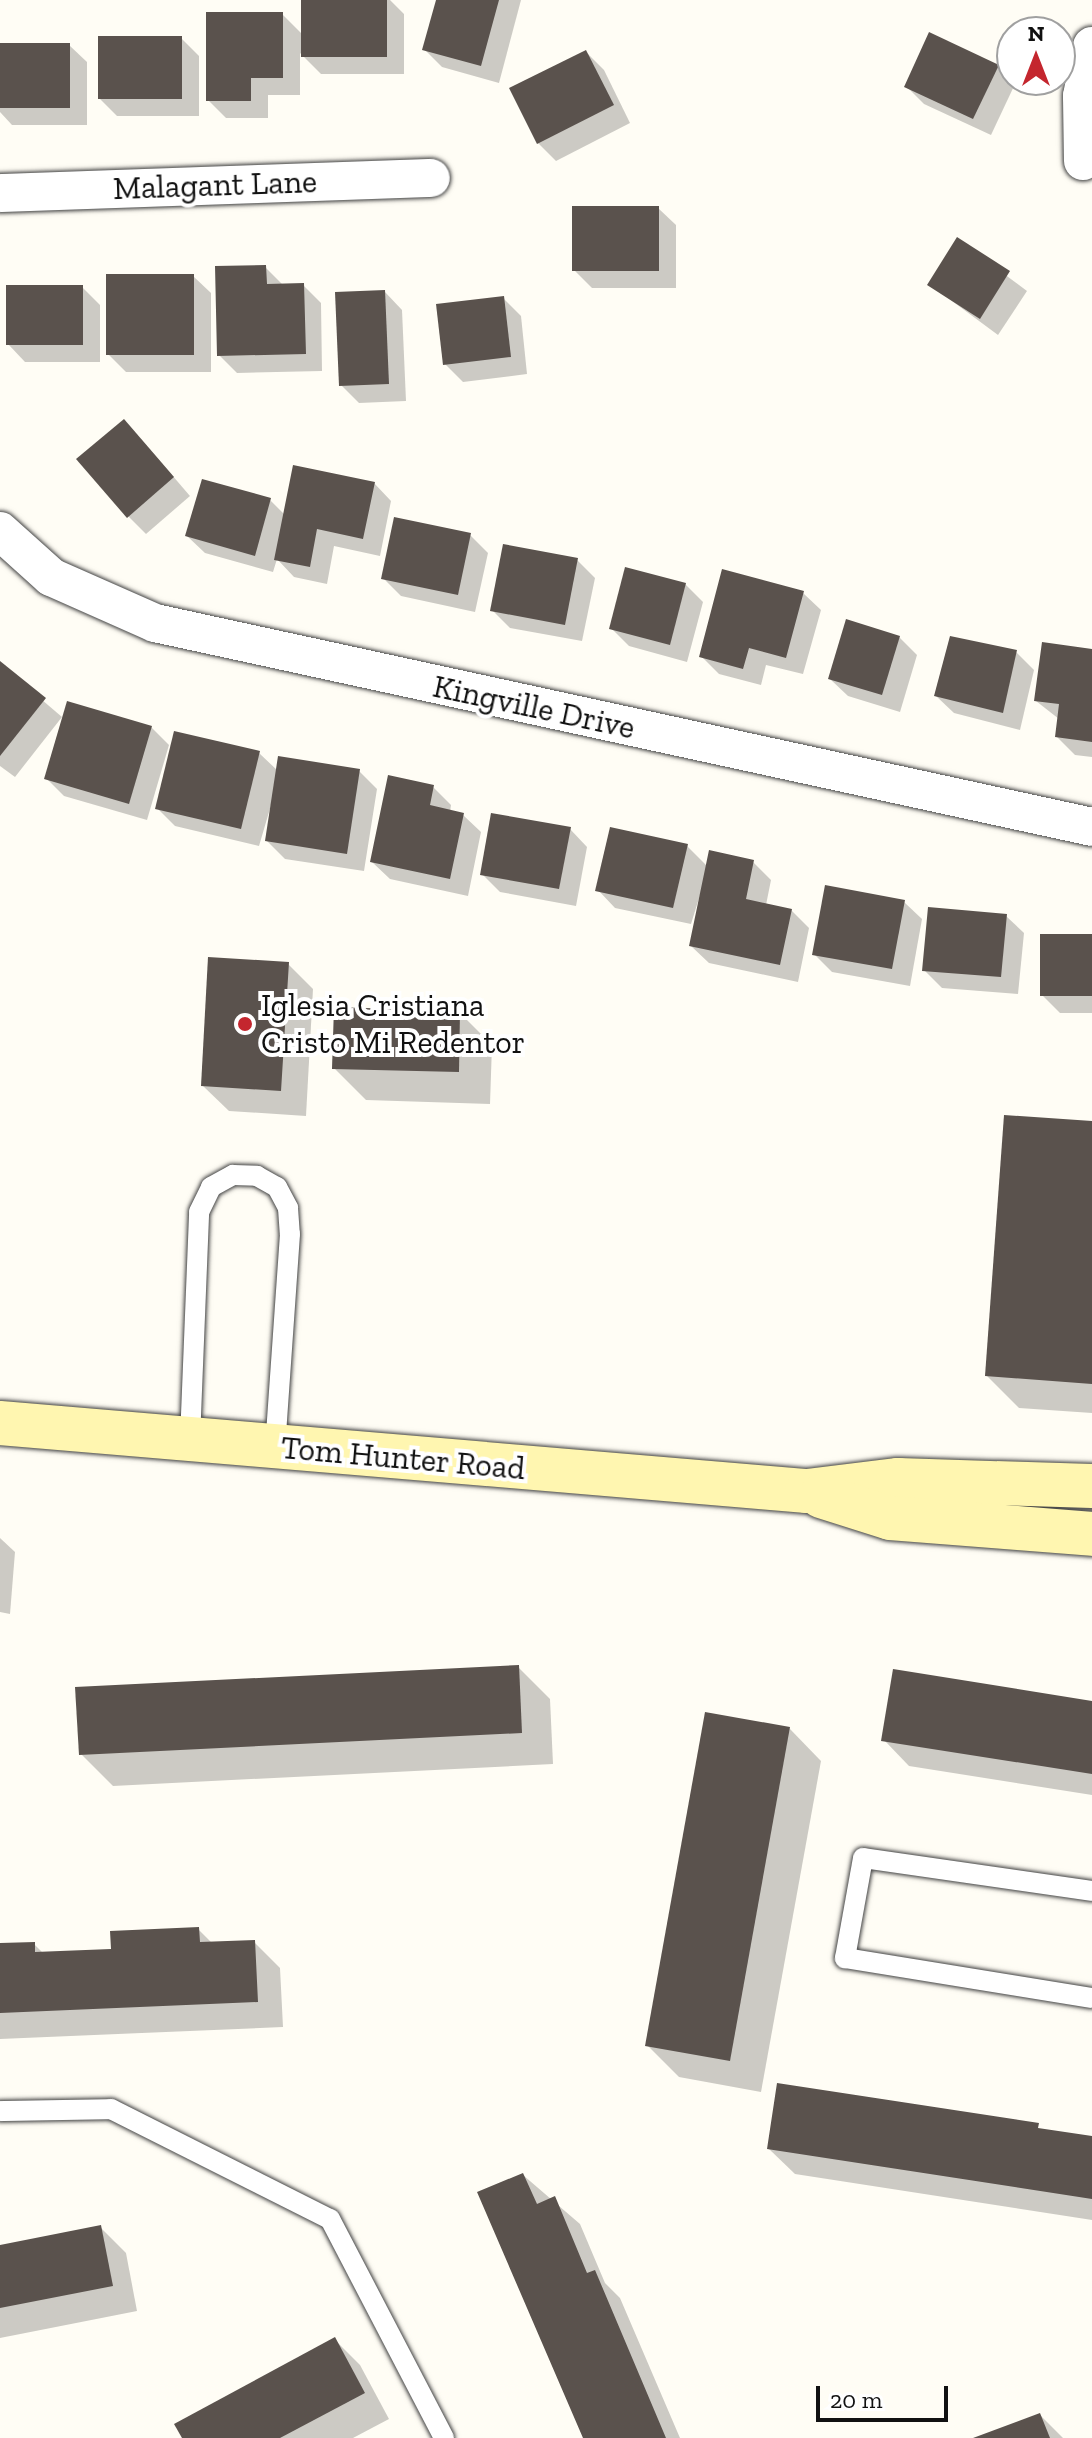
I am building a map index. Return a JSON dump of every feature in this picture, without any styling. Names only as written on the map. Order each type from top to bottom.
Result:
[{"type":"street","points":[[1083,161],[1082,96],[1092,46]]},
{"type":"street","name":"Malagant Lane","points":[[0,193],[431,178]]},
{"type":"street","name":"Kingville Drive","points":[[0,531],[51,577],[155,623],[1092,827]]},
{"type":"street","name":"Tom Hunter Road","points":[[0,1423],[807,1491],[898,1480],[1092,1486]]},
{"type":"street","name":"Tom Hunter Road","points":[[807,1491],[890,1518],[1092,1534]]},
{"type":"lane","points":[[190,1440],[199,1212],[211,1187],[233,1175],[257,1176],[277,1187],[289,1221],[275,1448]]},
{"type":"lane","points":[[1092,1891],[863,1858],[845,1958],[1092,1998]]},
{"type":"lane","points":[[0,2111],[111,2109],[330,2219],[444,2438]]},
{"type":"building","points":[[301,0],[387,0],[387,57],[301,57]]},
{"type":"building","points":[[436,0],[499,0],[481,66],[422,50]]},
{"type":"building","points":[[206,12],[283,12],[283,78],[251,78],[251,101],[206,101]]},
{"type":"building","points":[[929,32],[996,64],[996,71],[973,119],[904,87]]},
{"type":"building","points":[[98,36],[182,36],[182,99],[98,99]]},
{"type":"building","points":[[0,43],[70,43],[70,108],[0,108]]},
{"type":"building","points":[[586,50],[614,105],[537,144],[509,88]]},
{"type":"building","points":[[572,206],[659,206],[659,271],[572,271]]},
{"type":"building","points":[[957,237],[1010,271],[980,319],[927,285]]},
{"type":"building","points":[[266,265],[267,284],[304,283],[306,354],[217,356],[215,266]]},
{"type":"building","points":[[106,274],[194,274],[194,355],[106,355]]},
{"type":"building","points":[[6,285],[83,285],[83,345],[6,345]]},
{"type":"building","points":[[385,290],[389,384],[339,386],[335,292]]},
{"type":"building","points":[[504,296],[511,357],[443,365],[436,304]]},
{"type":"building","points":[[124,419],[174,477],[127,518],[76,459]]},
{"type":"building","points":[[293,465],[375,482],[363,539],[317,529],[310,567],[274,560]]},
{"type":"building","points":[[202,479],[271,498],[255,556],[185,536]]},
{"type":"building","points":[[394,517],[471,533],[458,595],[381,579]]},
{"type":"building","points":[[503,544],[578,558],[565,625],[490,611]]},
{"type":"building","points":[[625,567],[686,583],[670,645],[609,629]]},
{"type":"building","points":[[722,569],[804,591],[786,658],[749,648],[743,669],[699,657]]},
{"type":"building","points":[[846,619],[900,636],[882,695],[828,679]]},
{"type":"building","points":[[950,636],[1017,650],[1003,713],[934,696]]},
{"type":"building","points":[[1042,642],[1092,649],[1092,742],[1055,737],[1059,704],[1034,701]]},
{"type":"building","points":[[0,661],[46,698],[0,756]]},
{"type":"building","points":[[67,701],[152,726],[129,804],[44,779]]},
{"type":"building","points":[[174,731],[260,751],[241,829],[155,809]]},
{"type":"building","points":[[278,756],[360,769],[347,854],[265,841]]},
{"type":"building","points":[[388,775],[434,785],[430,805],[464,813],[450,879],[370,862]]},
{"type":"building","points":[[491,813],[571,827],[559,889],[480,875]]},
{"type":"building","points":[[610,827],[688,844],[673,908],[595,891]]},
{"type":"building","points":[[709,850],[754,860],[746,899],[792,909],[780,965],[689,946]]},
{"type":"building","points":[[825,885],[905,900],[892,969],[812,955]]},
{"type":"building","points":[[928,907],[1007,914],[1001,977],[922,971]]},
{"type":"building","points":[[1040,934],[1092,934],[1092,996],[1040,996]]},
{"type":"building","name":"Iglesia Cristiana Cristo Mi Redentor","points":[[208,957],[289,962],[281,1091],[201,1086]]},
{"type":"building","points":[[334,1007],[460,1011],[459,1072],[332,1069]]},
{"type":"building","points":[[1004,1115],[1092,1121],[1092,1384],[985,1376]]},
{"type":"building","points":[[519,1665],[522,1733],[79,1755],[75,1687]]},
{"type":"building","points":[[893,1669],[1092,1701],[1092,1774],[881,1741]]},
{"type":"building","points":[[705,1712],[790,1727],[730,2061],[645,2046]]},
{"type":"building","points":[[199,1927],[200,1942],[255,1940],[258,2002],[0,2013],[0,1943],[35,1942],[35,1952],[111,1949],[110,1931]]},
{"type":"building","points":[[777,2083],[1039,2123],[1038,2128],[1092,2136],[1092,2199],[767,2149]]},
{"type":"building","points":[[523,2173],[537,2204],[555,2196],[587,2273],[595,2270],[666,2438],[583,2438],[477,2192]]},
{"type":"building","points":[[101,2225],[113,2286],[0,2308],[0,2245]]},
{"type":"building","points":[[335,2337],[365,2393],[280,2438],[182,2438],[174,2424]]},
{"type":"building","points":[[1040,2413],[1050,2438],[973,2438]]},
{"type":"place","name":"Iglesia Cristiana Cristo Mi Redentor","points":[[245,1024]]}]
